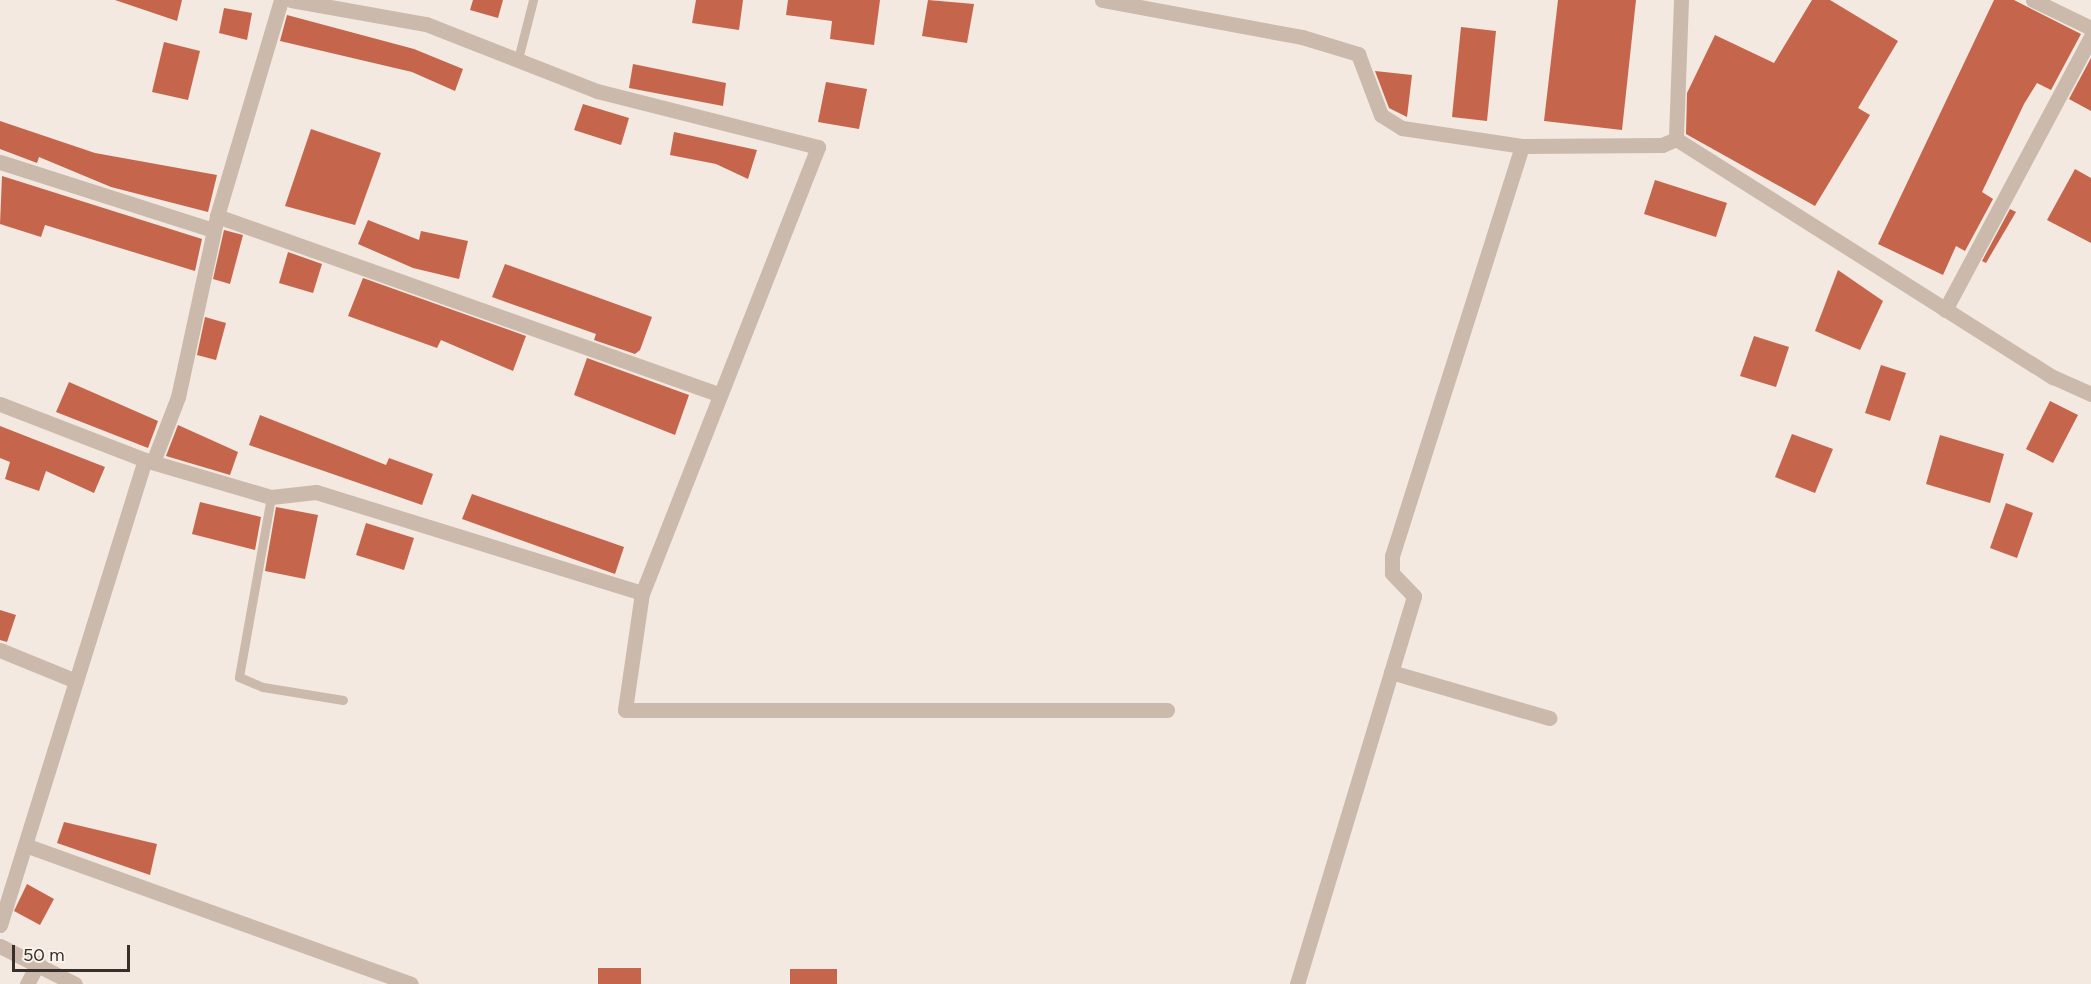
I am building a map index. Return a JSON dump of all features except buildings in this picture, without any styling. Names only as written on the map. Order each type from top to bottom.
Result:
[{"type":"street","points":[[0,926],[76,681],[149,461],[178,398],[215,223],[281,0]]},
{"type":"street","points":[[291,0],[349,7],[426,24],[597,91],[818,147],[718,394],[642,593],[625,710],[1167,710]]},
{"type":"street","points":[[1676,139],[1681,0]]},
{"type":"street","points":[[2033,0],[2091,28]]},
{"type":"street","points":[[1112,1],[1302,37],[1358,54],[1381,116],[1402,128],[1522,146],[1662,145],[1676,139]]},
{"type":"street","points":[[1945,310],[2091,37]]},
{"type":"street","points":[[1676,139],[2053,377],[2091,394]]},
{"type":"street","points":[[1296,984],[1414,596],[1392,573],[1392,556],[1522,146]]},
{"type":"street","points":[[0,162],[215,223],[718,394]]},
{"type":"street","points":[[0,404],[149,461],[271,497],[316,492],[642,593]]},
{"type":"street","points":[[0,650],[76,681]]},
{"type":"street","points":[[1391,672],[1549,718]]},
{"type":"street","points":[[25,844],[411,984]]},
{"type":"street","points":[[0,946],[38,963],[75,984]]},
{"type":"street","points":[[27,984],[38,963]]},
{"type":"lane","points":[[518,59],[533,0]]},
{"type":"lane","points":[[271,497],[239,677],[263,687],[343,700]]}]
